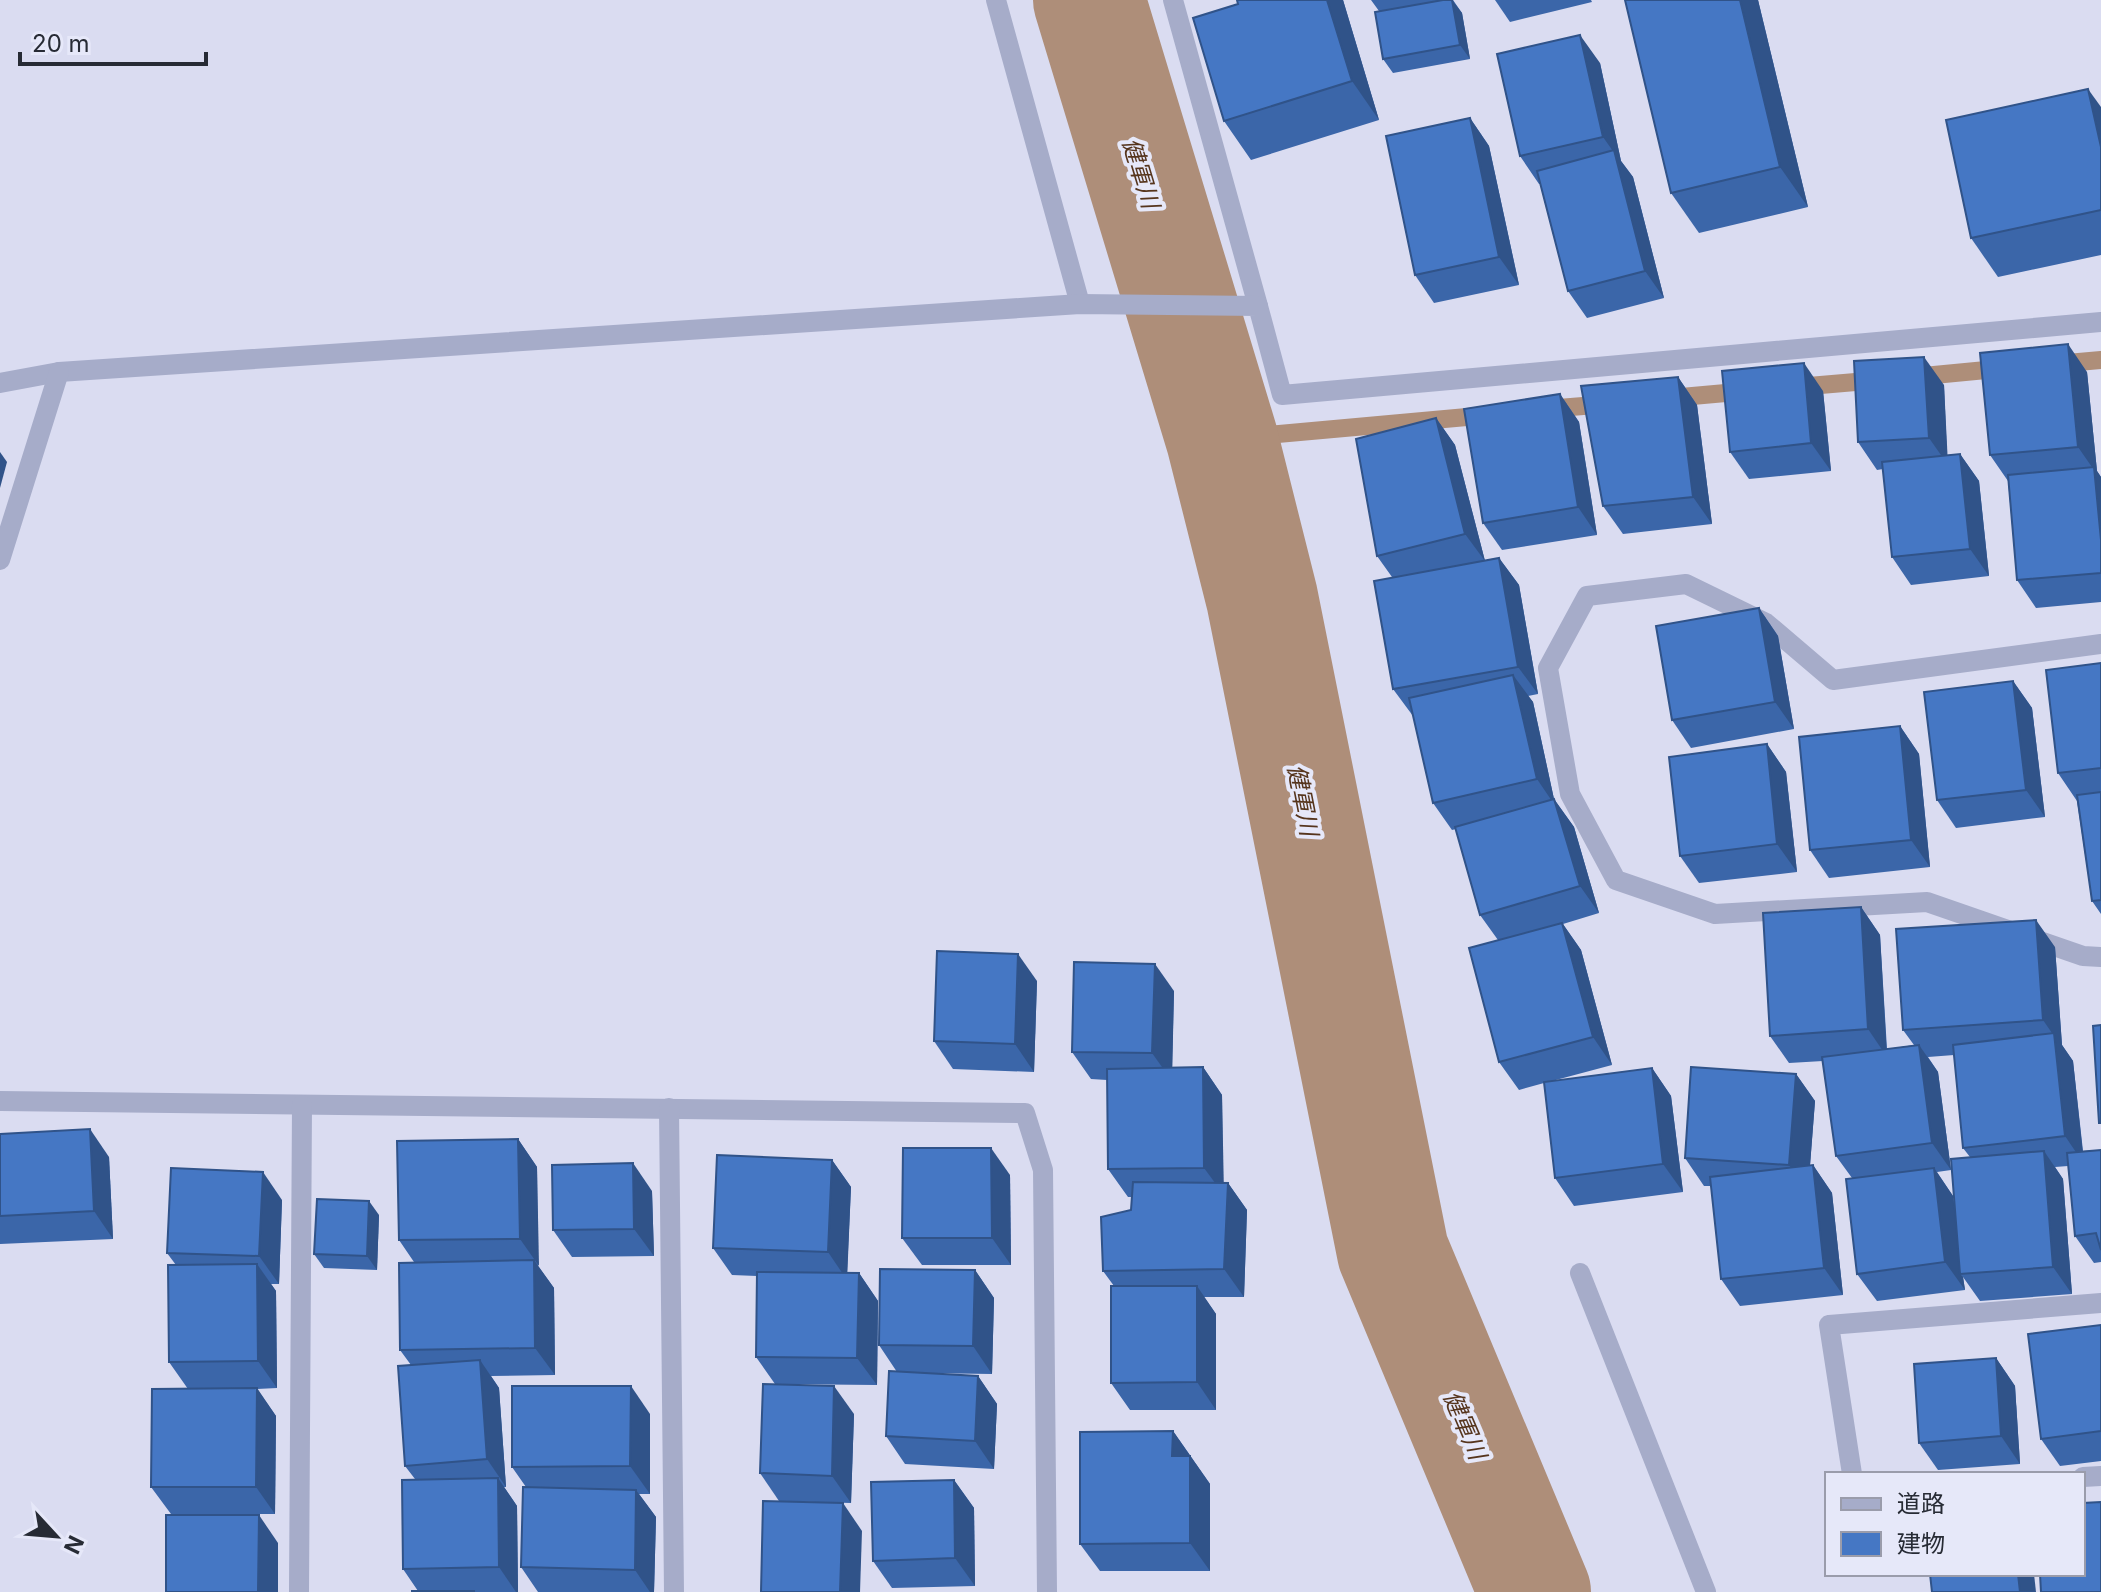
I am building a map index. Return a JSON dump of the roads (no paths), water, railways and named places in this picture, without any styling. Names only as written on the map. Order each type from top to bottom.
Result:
[{"type":"street","points":[[996,0],[1080,304]]},
{"type":"street","points":[[1173,0],[1282,395],[2101,322]]},
{"type":"street","points":[[0,383],[59,372],[1080,304],[1258,306]]},
{"type":"street","points":[[0,560],[59,372]]},
{"type":"street","points":[[2101,644],[1833,680],[1766,623],[1686,584],[1587,596],[1548,668],[1570,794],[1616,880],[1715,914],[1927,902],[2083,956],[2101,957]]},
{"type":"street","points":[[0,1101],[1025,1113],[1043,1170],[1047,1592]]},
{"type":"street","points":[[299,1592],[302,1105]]},
{"type":"street","points":[[669,1108],[674,1592]]},
{"type":"street","points":[[1580,1273],[1706,1592]]},
{"type":"street","points":[[1852,1472],[1829,1325],[2101,1303]]},
{"type":"waterway","name":"健軍川","points":[[1089,0],[1222,439],[1262,598],[1393,1252],[1535,1592]]},
{"type":"waterway","points":[[2056,364],[2101,360]]},
{"type":"waterway","points":[[1913,377],[2007,368]]},
{"type":"waterway","points":[[1797,387],[1879,380]]},
{"type":"waterway","points":[[1670,398],[1748,391]]},
{"type":"waterway","points":[[1546,409],[1608,404]]},
{"type":"waterway","points":[[1222,439],[1489,415]]}]
